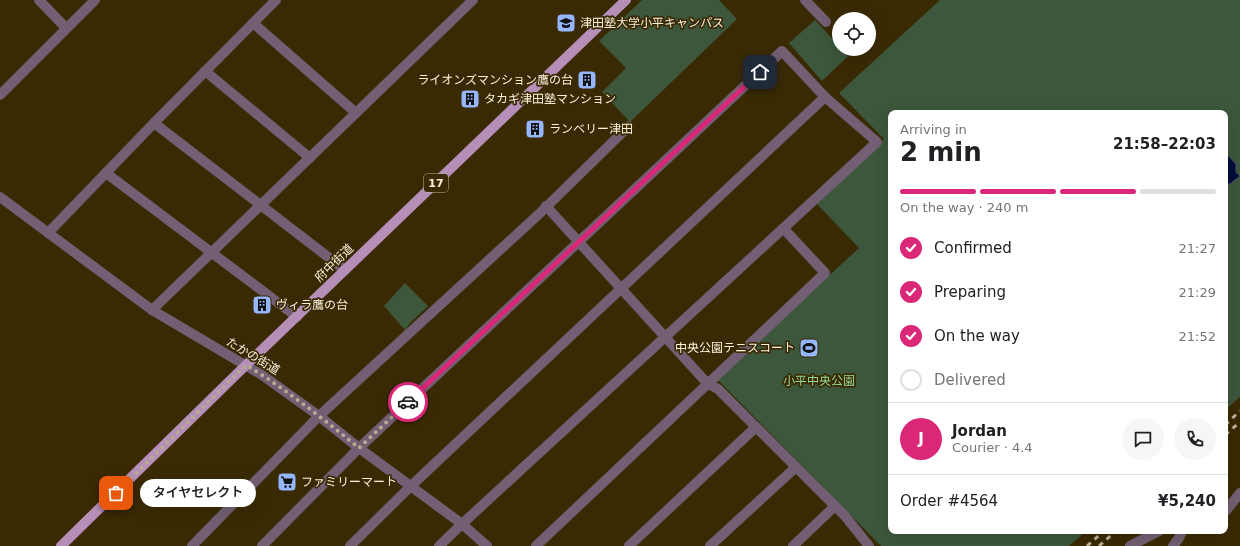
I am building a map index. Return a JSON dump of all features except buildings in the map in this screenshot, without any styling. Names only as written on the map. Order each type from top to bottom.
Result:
[{"type":"main road","name":"府中街道","points":[[60,546],[626,0]]},
{"type":"street","points":[[39,0],[66,28]]},
{"type":"street","points":[[0,95],[95,0]]},
{"type":"street","points":[[48,232],[276,0]]},
{"type":"street","points":[[152,310],[473,0]]},
{"type":"street","points":[[804,0],[826,22]]},
{"type":"street","points":[[253,23],[356,113]]},
{"type":"street","points":[[262,546],[359,448],[782,51],[825,97],[877,142],[439,546]]},
{"type":"street","points":[[205,71],[310,158]]},
{"type":"street","points":[[350,546],[410,486],[622,289],[825,97]]},
{"type":"street","points":[[154,123],[345,270]]},
{"type":"street","points":[[192,546],[319,416],[546,206],[629,126]]},
{"type":"street","points":[[106,173],[297,317]]},
{"type":"street","name":"たかの街道","points":[[0,197],[152,310],[262,375],[462,524],[487,546]]},
{"type":"street","points":[[546,206],[707,383],[718,389],[845,516],[867,545]]},
{"type":"street","points":[[536,546],[825,272],[784,229]]},
{"type":"street","points":[[629,546],[756,427]]},
{"type":"street","points":[[710,546],[796,467]]},
{"type":"street","points":[[1228,508],[1240,493]]},
{"type":"street","points":[[793,546],[835,506]]},
{"type":"street","points":[[1130,546],[1153,534]]},
{"type":"street","points":[[1173,546],[1181,534]]},
{"type":"green space","points":[[642,0],[719,0],[737,19],[630,122],[602,92],[626,68],[599,41]]},
{"type":"green space","name":"小平中央公園","points":[[940,0],[1240,0],[1240,397],[1228,407],[1228,110],[888,110],[888,534],[1083,534],[1069,546],[881,546],[717,379],[859,248],[817,204],[884,139],[839,93]]},
{"type":"green space","points":[[815,20],[832,38],[832,56],[848,56],[822,81],[789,43]]},
{"type":"green space","points":[[405,283],[428,306],[411,322],[405,330],[384,306]]},
{"type":"water","points":[[1228,155],[1236,164],[1236,172],[1240,176],[1228,184]]},
{"type":"railway","points":[[1228,422],[1240,411]]},
{"type":"railway","points":[[1228,432],[1240,422]]},
{"type":"railway","points":[[1087,546],[1101,534]]},
{"type":"railway","points":[[1099,546],[1113,534]]},
{"type":"way so far","points":[[116,493],[246,365],[319,416],[359,448],[408,402]]},
{"type":"place","name":"津田塾大学小平キャンパス","points":[[566,23]]},
{"type":"place","name":"ライオンズマンション鷹の台","points":[[587,80]]},
{"type":"place","name":"タカギ津田塾マンション","points":[[470,99]]},
{"type":"place","name":"ランベリー津田","points":[[535,129]]},
{"type":"place","name":"ヴィラ鷹の台","points":[[262,305]]},
{"type":"place","name":"中央公園テニスコート","points":[[809,348]]},
{"type":"place","name":"ファミリーマート","points":[[287,482]]},
{"type":"place","name":"タイヤセレクト","points":[[116,493]]},
{"type":"route","points":[[408,402],[760,72]]}]
